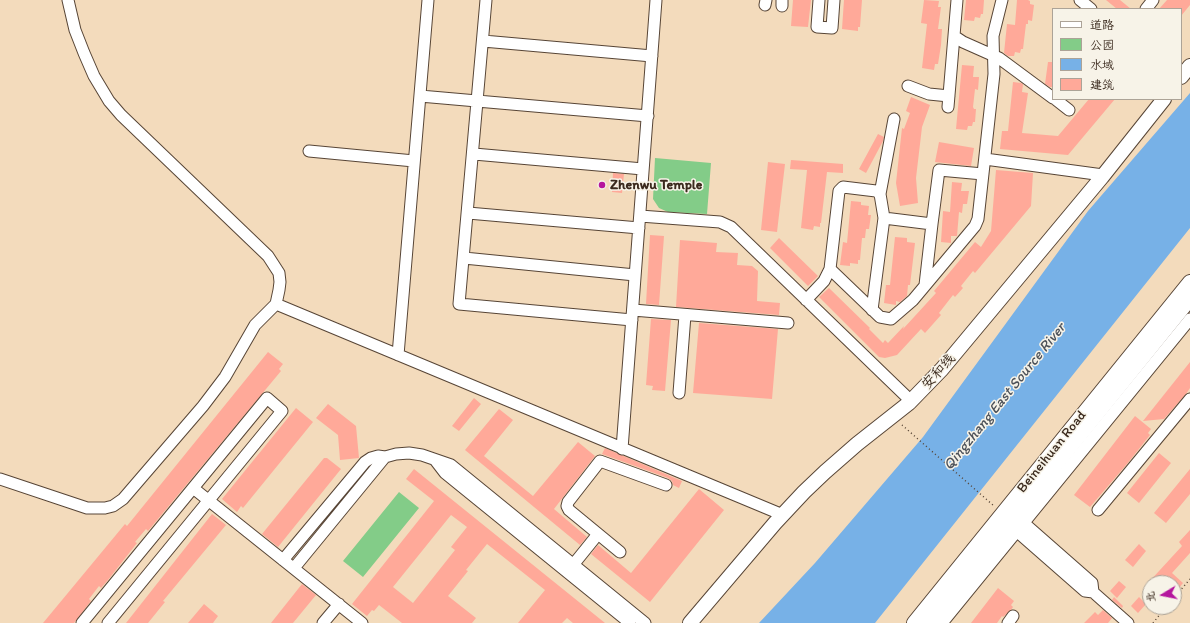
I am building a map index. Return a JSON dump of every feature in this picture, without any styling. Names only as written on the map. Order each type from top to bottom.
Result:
[{"type":"main road","points":[[1182,76],[1190,66]]},
{"type":"main road","name":"安和线","points":[[690,623],[783,515],[825,472],[911,401],[942,369],[976,330],[1163,100]]},
{"type":"main road","name":"Beineihuan Road","points":[[914,623],[1012,519],[1190,282]]},
{"type":"main road","name":"Beineihuan Road","points":[[928,623],[1190,299]]},
{"type":"street","points":[[0,479],[87,508],[105,508],[113,506],[123,499],[203,406],[225,377],[255,325],[276,304],[279,290],[280,278],[275,266],[268,256],[121,115],[100,87],[77,36],[68,0]]},
{"type":"street","points":[[398,355],[428,0]]},
{"type":"street","points":[[486,0],[474,154],[459,304],[632,315],[685,315],[788,323]]},
{"type":"street","points":[[622,449],[656,0]]},
{"type":"street","points":[[819,0],[817,27],[832,28],[834,0]]},
{"type":"street","points":[[908,86],[948,102],[956,0]]},
{"type":"street","points":[[830,269],[880,317],[891,319],[914,300],[975,226],[978,219],[994,74],[993,36],[1002,0]]},
{"type":"street","points":[[1080,0],[1090,8]]},
{"type":"street","points":[[1147,8],[1153,0]]},
{"type":"street","points":[[954,36],[963,42],[999,58],[1052,97]]},
{"type":"street","points":[[483,41],[652,56]]},
{"type":"street","points":[[420,96],[648,116]]},
{"type":"street","points":[[1056,100],[1069,110]]},
{"type":"street","points":[[872,310],[884,218],[880,194],[894,119]]},
{"type":"street","points":[[309,151],[414,161]]},
{"type":"street","points":[[474,154],[643,169]]},
{"type":"street","points":[[985,159],[1103,175]]},
{"type":"street","points":[[925,286],[939,170],[983,174]]},
{"type":"street","points":[[806,300],[824,281],[830,269],[839,191],[843,187],[876,191],[880,194]]},
{"type":"street","points":[[468,213],[639,228]]},
{"type":"street","points":[[640,216],[720,222],[731,227],[911,401]]},
{"type":"street","points":[[884,218],[932,224]]},
{"type":"street","points":[[464,258],[636,275]]},
{"type":"street","points":[[276,304],[783,515]]},
{"type":"street","points":[[679,393],[685,315]]},
{"type":"street","points":[[942,623],[1012,519],[1190,319]]},
{"type":"street","points":[[82,623],[267,398],[282,411],[108,623]]},
{"type":"street","points":[[1098,510],[1190,399]]},
{"type":"street","points":[[283,560],[365,462],[378,456],[385,457],[409,453],[422,455],[451,466],[646,623]]},
{"type":"street","points":[[294,568],[385,457]]},
{"type":"street","points":[[435,460],[445,473],[630,623]]},
{"type":"street","points":[[620,552],[570,510],[567,506],[568,502],[600,461],[666,485]]},
{"type":"street","points":[[193,488],[362,623]]},
{"type":"street","points":[[1012,519],[1085,591],[1093,592],[1128,623]]},
{"type":"street","points":[[573,565],[598,534]]},
{"type":"street","points":[[323,623],[338,604]]},
{"type":"path","points":[[892,416],[987,500]]},
{"type":"path","points":[[1182,588],[1190,579]]},
{"type":"path","points":[[1153,623],[1160,615]]},
{"type":"green space","points":[[655,158],[711,163],[707,214],[668,212],[659,208],[653,199]]},
{"type":"green space","points":[[399,492],[419,508],[363,577],[343,561]]},
{"type":"water","name":"Qingzhang East Source River","points":[[1190,93],[1190,228],[875,623],[759,623],[815,563],[923,437],[1088,211]]},
{"type":"building","points":[[793,0],[811,0],[808,27],[791,26]]},
{"type":"building","points":[[844,0],[862,0],[860,27],[858,27],[858,31],[842,29]]},
{"type":"building","points":[[924,0],[939,1],[938,7],[941,7],[938,29],[942,29],[941,45],[938,64],[935,64],[934,70],[922,68],[927,24],[921,23]]},
{"type":"building","points":[[966,0],[984,0],[983,14],[981,14],[980,18],[975,17],[974,21],[964,20]]},
{"type":"building","points":[[1017,0],[1028,0],[1030,1],[1030,4],[1034,5],[1032,21],[1028,20],[1028,24],[1026,24],[1023,49],[1021,49],[1020,53],[1015,52],[1014,56],[1008,56],[1004,53],[1007,24],[1015,25]]},
{"type":"building","points":[[1106,0],[1120,0],[1130,8],[1116,8]]},
{"type":"building","points":[[1167,0],[1190,0],[1190,5],[1182,15],[1182,8],[1160,8]]},
{"type":"building","points":[[1048,62],[1052,62],[1052,87],[1045,84]]},
{"type":"building","points":[[962,65],[974,66],[973,77],[979,77],[978,90],[975,89],[973,107],[976,109],[975,122],[973,122],[972,126],[968,126],[967,130],[956,129]]},
{"type":"building","points":[[1013,82],[1023,84],[1022,92],[1028,93],[1022,133],[1058,136],[1088,100],[1114,100],[1068,155],[1000,149],[1002,131],[1008,131]]},
{"type":"building","points":[[911,97],[930,105],[922,127],[916,178],[918,203],[900,206],[896,183],[902,128],[904,129],[910,113],[906,111]]},
{"type":"building","points":[[878,134],[884,137],[883,141],[866,173],[859,169]]},
{"type":"building","points":[[939,142],[974,148],[971,166],[935,162]]},
{"type":"building","points":[[791,160],[843,164],[843,173],[827,172],[821,223],[820,227],[814,226],[813,230],[801,228],[807,170],[790,169]]},
{"type":"building","points":[[768,162],[785,164],[777,232],[761,230]]},
{"type":"building","points":[[996,170],[1033,173],[1031,206],[975,273],[973,271],[961,286],[963,288],[955,297],[953,295],[939,313],[941,315],[925,333],[921,329],[897,355],[885,358],[879,357],[819,297],[829,288],[870,328],[869,329],[883,343],[885,340],[888,343],[936,293],[934,291],[975,242],[981,247],[991,231]]},
{"type":"building","points":[[613,173],[624,174],[622,193],[612,192]]},
{"type":"building","points":[[952,182],[962,183],[961,191],[969,191],[967,204],[963,204],[962,213],[959,212],[957,236],[951,236],[951,243],[941,242],[943,211],[950,212]]},
{"type":"building","points":[[851,201],[861,202],[861,205],[869,206],[868,215],[871,215],[869,229],[866,229],[865,238],[862,238],[860,260],[858,260],[858,264],[850,263],[850,266],[840,265],[843,242],[847,243]]},
{"type":"building","points":[[650,235],[664,236],[659,305],[646,304]]},
{"type":"building","points":[[895,237],[907,238],[907,242],[915,243],[910,285],[908,285],[907,296],[900,302],[896,301],[896,305],[884,303],[886,285],[890,285]]},
{"type":"building","points":[[779,238],[818,276],[808,286],[770,248]]},
{"type":"building","points":[[680,240],[717,243],[716,252],[738,253],[737,265],[752,266],[758,271],[757,301],[780,303],[779,315],[676,307]]},
{"type":"building","points":[[651,319],[671,320],[665,391],[652,390],[653,386],[646,385]]},
{"type":"building","points":[[699,323],[778,329],[772,399],[693,393]]},
{"type":"building","points":[[268,352],[283,364],[279,369],[281,371],[148,531],[146,529],[135,542],[137,543],[108,580],[101,588],[99,586],[89,599],[91,601],[74,623],[43,623],[125,524],[127,526]]},
{"type":"building","points":[[1190,362],[1190,388],[1186,394],[1164,419],[1143,421]]},
{"type":"building","points":[[474,398],[481,404],[459,431],[452,426]]},
{"type":"building","points":[[328,404],[356,426],[359,458],[340,460],[338,435],[316,418]]},
{"type":"building","points":[[296,408],[313,422],[243,508],[241,506],[237,512],[222,499]]},
{"type":"building","points":[[499,409],[513,420],[484,456],[533,496],[578,442],[595,456],[554,509],[587,537],[580,545],[465,450]]},
{"type":"building","points":[[1135,416],[1151,429],[1148,433],[1150,435],[1090,507],[1074,495]]},
{"type":"building","points":[[605,448],[682,481],[679,488],[673,485],[672,481],[668,478],[602,454]]},
{"type":"building","points":[[1159,453],[1171,463],[1139,503],[1127,493]]},
{"type":"building","points":[[324,458],[327,458],[341,469],[278,547],[262,534]]},
{"type":"building","points":[[414,469],[605,623],[573,623],[567,618],[562,623],[518,623],[545,590],[487,544],[466,570],[468,571],[448,596],[476,618],[472,623],[402,623],[379,605],[367,616],[352,604],[434,501],[406,479]],"holes":[[[451,515],[467,527],[451,547],[455,550],[413,603],[393,587]]]},
{"type":"building","points":[[1190,469],[1190,494],[1166,523],[1154,513]]},
{"type":"building","points":[[699,489],[724,510],[650,602],[591,554],[598,545],[631,573]]},
{"type":"building","points":[[212,514],[226,525],[163,601],[165,602],[148,623],[126,623]]},
{"type":"building","points":[[1190,530],[1190,553],[1172,573],[1174,575],[1155,575],[1182,546],[1179,542]]},
{"type":"building","points":[[1139,544],[1146,551],[1133,567],[1125,560]]},
{"type":"building","points":[[1119,581],[1126,587],[1117,598],[1110,591]]},
{"type":"building","points":[[302,584],[316,595],[293,623],[271,623]]},
{"type":"building","points":[[998,588],[1014,601],[1011,605],[1013,607],[1011,610],[1003,617],[1002,616],[997,623],[971,623]]},
{"type":"building","points":[[1114,597],[1123,606],[1122,608],[1112,600]]},
{"type":"building","points":[[1139,597],[1142,600],[1142,608],[1138,613],[1131,606]]},
{"type":"building","points":[[204,604],[218,616],[213,623],[188,623]]},
{"type":"building","points":[[1103,610],[1112,618],[1108,623],[1084,623],[1095,612],[1098,615]]},
{"type":"place","name":"Zhenwu Temple","points":[[602,185]]}]
